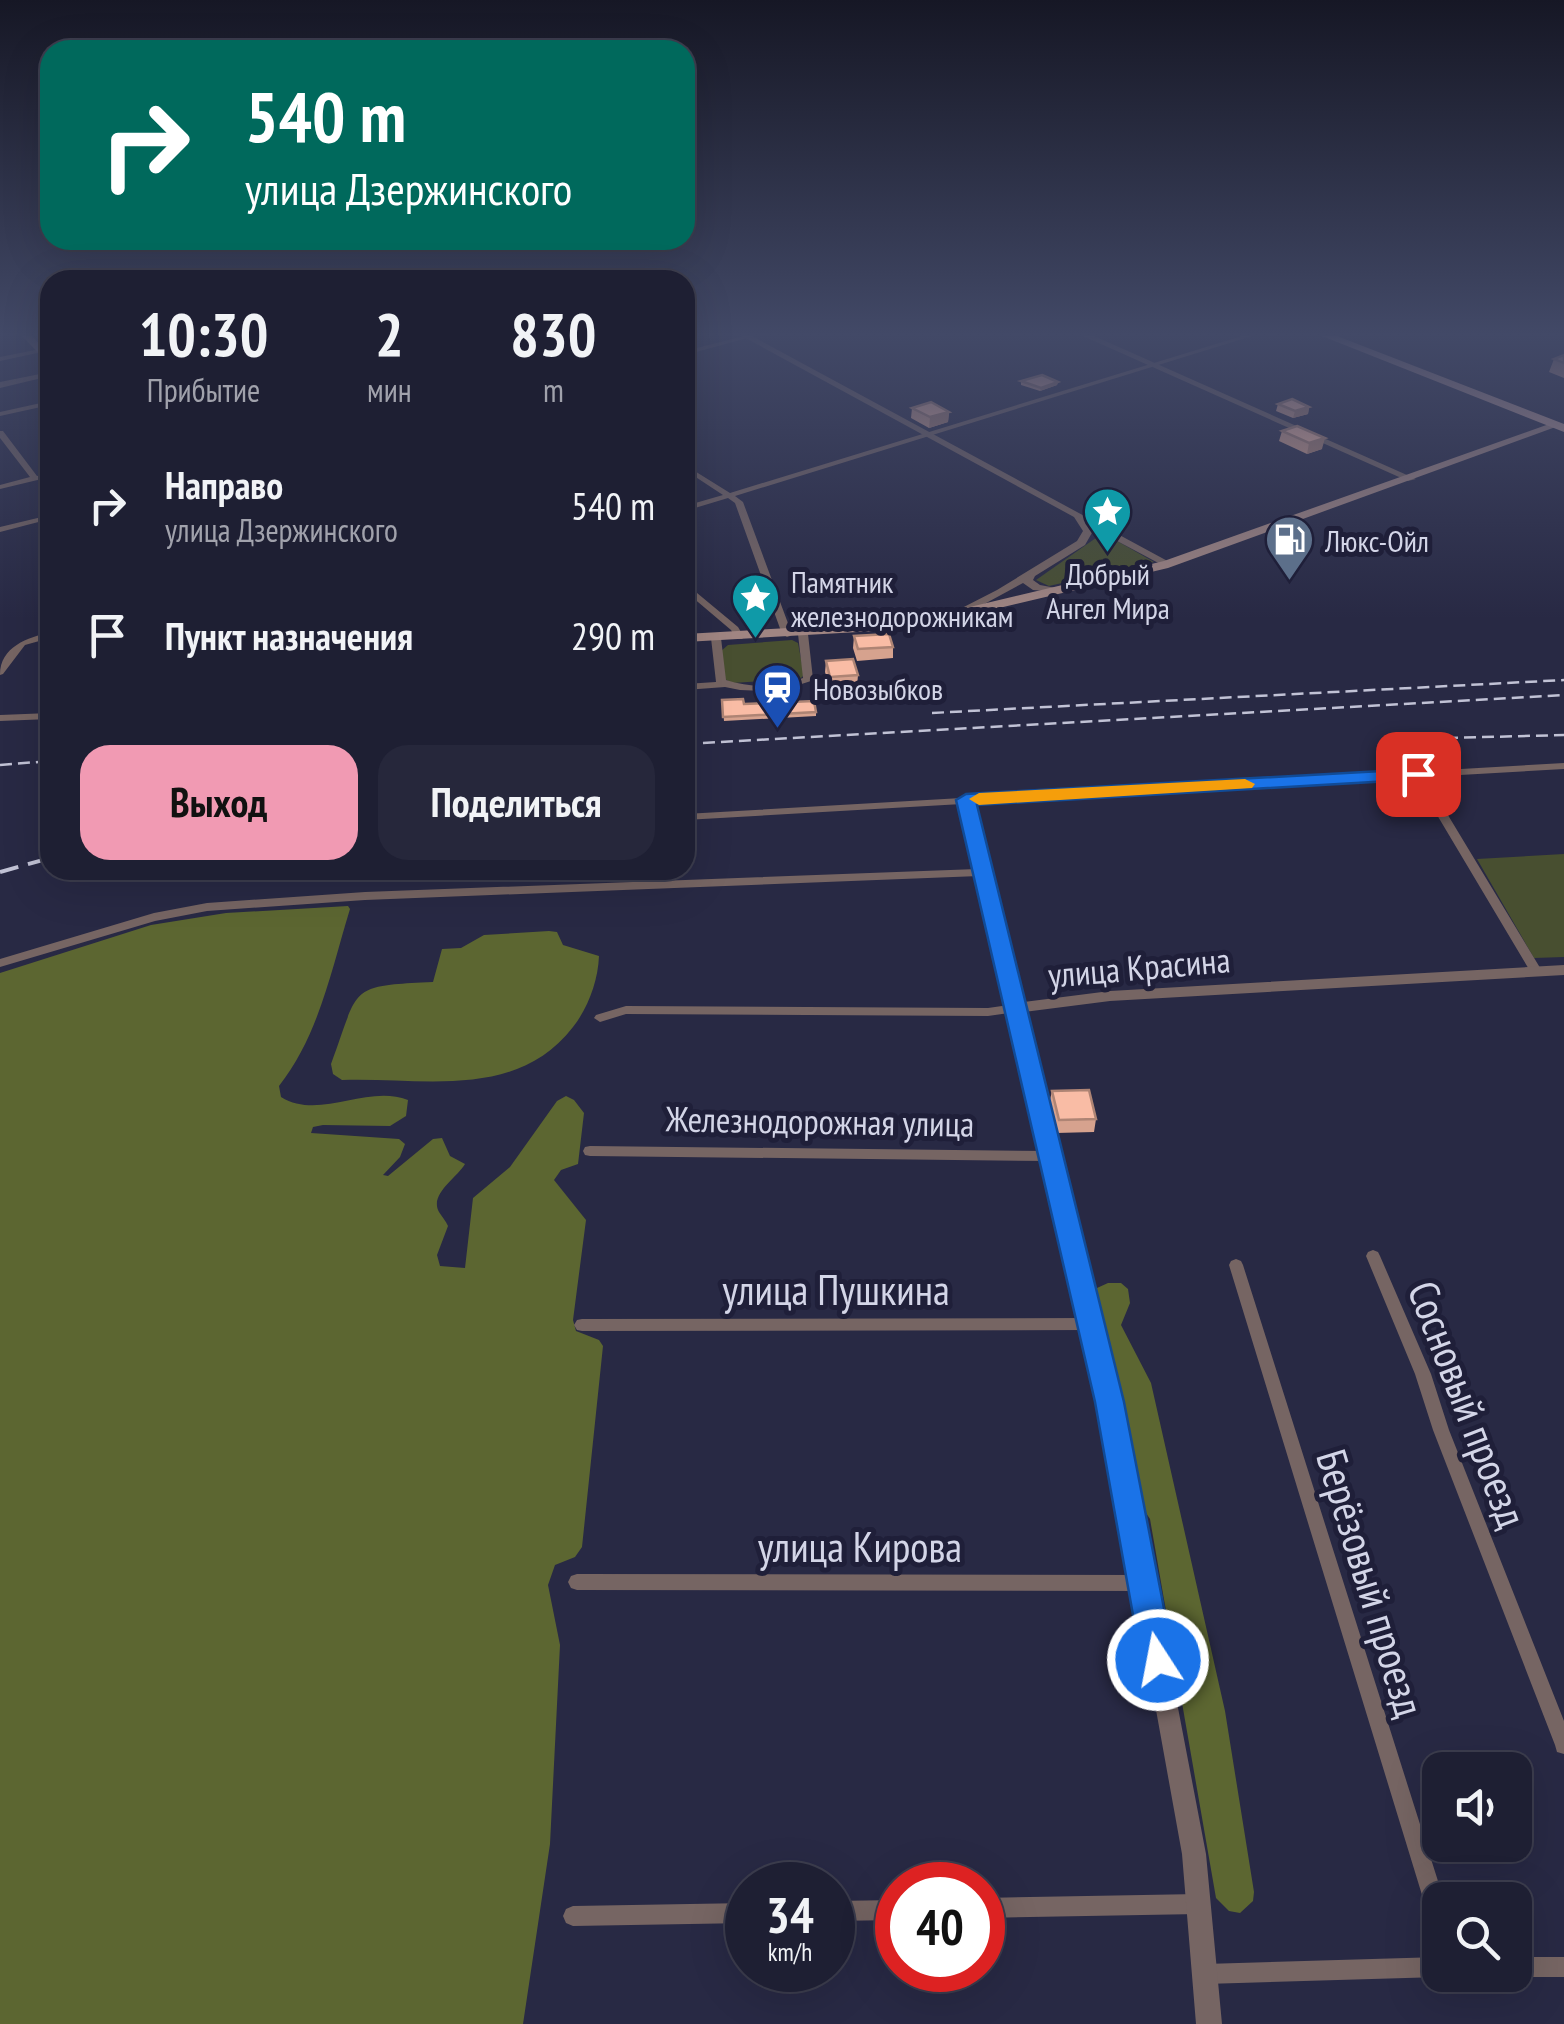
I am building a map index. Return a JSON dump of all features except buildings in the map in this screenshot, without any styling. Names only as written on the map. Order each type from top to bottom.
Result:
[{"type":"main road","points":[[695,638],[911,625],[1168,564],[1550,430]]},
{"type":"street","points":[[921,430],[1168,564]]},
{"type":"street","points":[[695,506],[940,430]]},
{"type":"street","points":[[1301,430],[1411,479]]},
{"type":"street","points":[[0,433],[34,479]]},
{"type":"street","points":[[695,473],[740,505],[810,676],[804,682],[695,686]]},
{"type":"street","points":[[0,487],[40,478]]},
{"type":"street","points":[[950,616],[1030,576],[1085,539],[1088,528],[1076,515]]},
{"type":"street","points":[[0,530],[40,520]]},
{"type":"street","points":[[1030,576],[1027,581],[1032,586],[1052,590]]},
{"type":"street","points":[[695,595],[739,637]]},
{"type":"street","points":[[0,672],[22,643],[40,638]]},
{"type":"street","points":[[716,638],[719,678],[726,684]]},
{"type":"street","points":[[0,718],[40,716]]},
{"type":"street","points":[[695,816],[1564,766]]},
{"type":"street","points":[[1418,774],[1536,971]]},
{"type":"street","points":[[966,800],[1109,1402],[1194,1854],[1209,2024]]},
{"type":"street","points":[[0,963],[169,913],[365,896],[984,872]]},
{"type":"street","name":"улица Красина","points":[[600,1018],[626,1010],[988,1012],[1091,998],[1564,970]]},
{"type":"street","name":"Железнодорожная улица","points":[[590,1150],[1050,1156]]},
{"type":"street","name":"Сосновый проезд","points":[[1373,1256],[1423,1374],[1441,1430],[1564,1745]]},
{"type":"street","name":"Берёзовый проезд","points":[[1236,1265],[1428,1882]]},
{"type":"street","name":"улица Пушкина","points":[[582,1324],[1089,1324]]},
{"type":"street","name":"улица Кирова","points":[[577,1582],[1142,1583]]},
{"type":"street","points":[[1005,1908],[1199,1904]]},
{"type":"street","points":[[573,1916],[725,1913]]},
{"type":"street","points":[[1532,1967],[1564,1966]]},
{"type":"street","points":[[1205,1974],[1422,1968]]},
{"type":"green space","points":[[1103,533],[1154,562],[1049,586],[1036,580]]},
{"type":"green space","points":[[792,640],[798,643],[804,675],[800,679],[732,683],[723,678],[721,651],[728,645]]},
{"type":"green space","points":[[1564,854],[1564,957],[1534,958],[1477,859]]},
{"type":"green space","points":[[348,906],[322,1002],[304,1046],[279,1086],[281,1097],[311,1105],[376,1096],[408,1100],[406,1116],[390,1126],[323,1125],[313,1127],[311,1133],[399,1139],[405,1144],[400,1157],[383,1175],[388,1176],[433,1139],[442,1138],[450,1156],[465,1164],[438,1199],[439,1212],[448,1226],[437,1255],[440,1266],[465,1268],[473,1198],[510,1167],[557,1101],[566,1096],[584,1113],[578,1164],[561,1170],[554,1180],[586,1220],[573,1320],[576,1331],[599,1340],[603,1346],[582,1547],[575,1557],[555,1565],[548,1585],[560,1645],[550,1844],[523,2024],[0,2024],[0,973],[151,925],[226,913]]},
{"type":"green space","points":[[557,932],[563,945],[599,956],[594,984],[583,1011],[550,1050],[524,1066],[466,1080],[342,1080],[333,1074],[331,1064],[353,1005],[361,995],[385,986],[433,982],[442,949],[461,948],[484,935]]},
{"type":"green space","points":[[1121,1283],[1128,1289],[1130,1303],[1121,1325],[1151,1383],[1225,1711],[1254,1892],[1253,1901],[1240,1913],[1229,1911],[1216,1898],[1150,1519],[1142,1507],[1111,1352],[1095,1300],[1097,1288]]},
{"type":"railway","points":[[932,713],[1564,680]]},
{"type":"railway","points":[[695,743],[1564,695]]},
{"type":"railway","points":[[1446,738],[1564,735]]},
{"type":"railway","points":[[0,765],[40,762]]},
{"type":"railway","points":[[0,872],[40,861]]},
{"type":"slow traffic","points":[[979,799],[1245,784]]},
{"type":"place","name":"Добрый Ангел Мира","points":[[1108,554]]},
{"type":"place","name":"Люкс-Ойл","points":[[1290,582]]},
{"type":"place","name":"Памятник железнодорожникам","points":[[756,640]]},
{"type":"place","name":"Новозыбков","points":[[778,730]]},
{"type":"route","points":[[1158,1660],[1109,1402],[966,800],[1418,774]]}]
